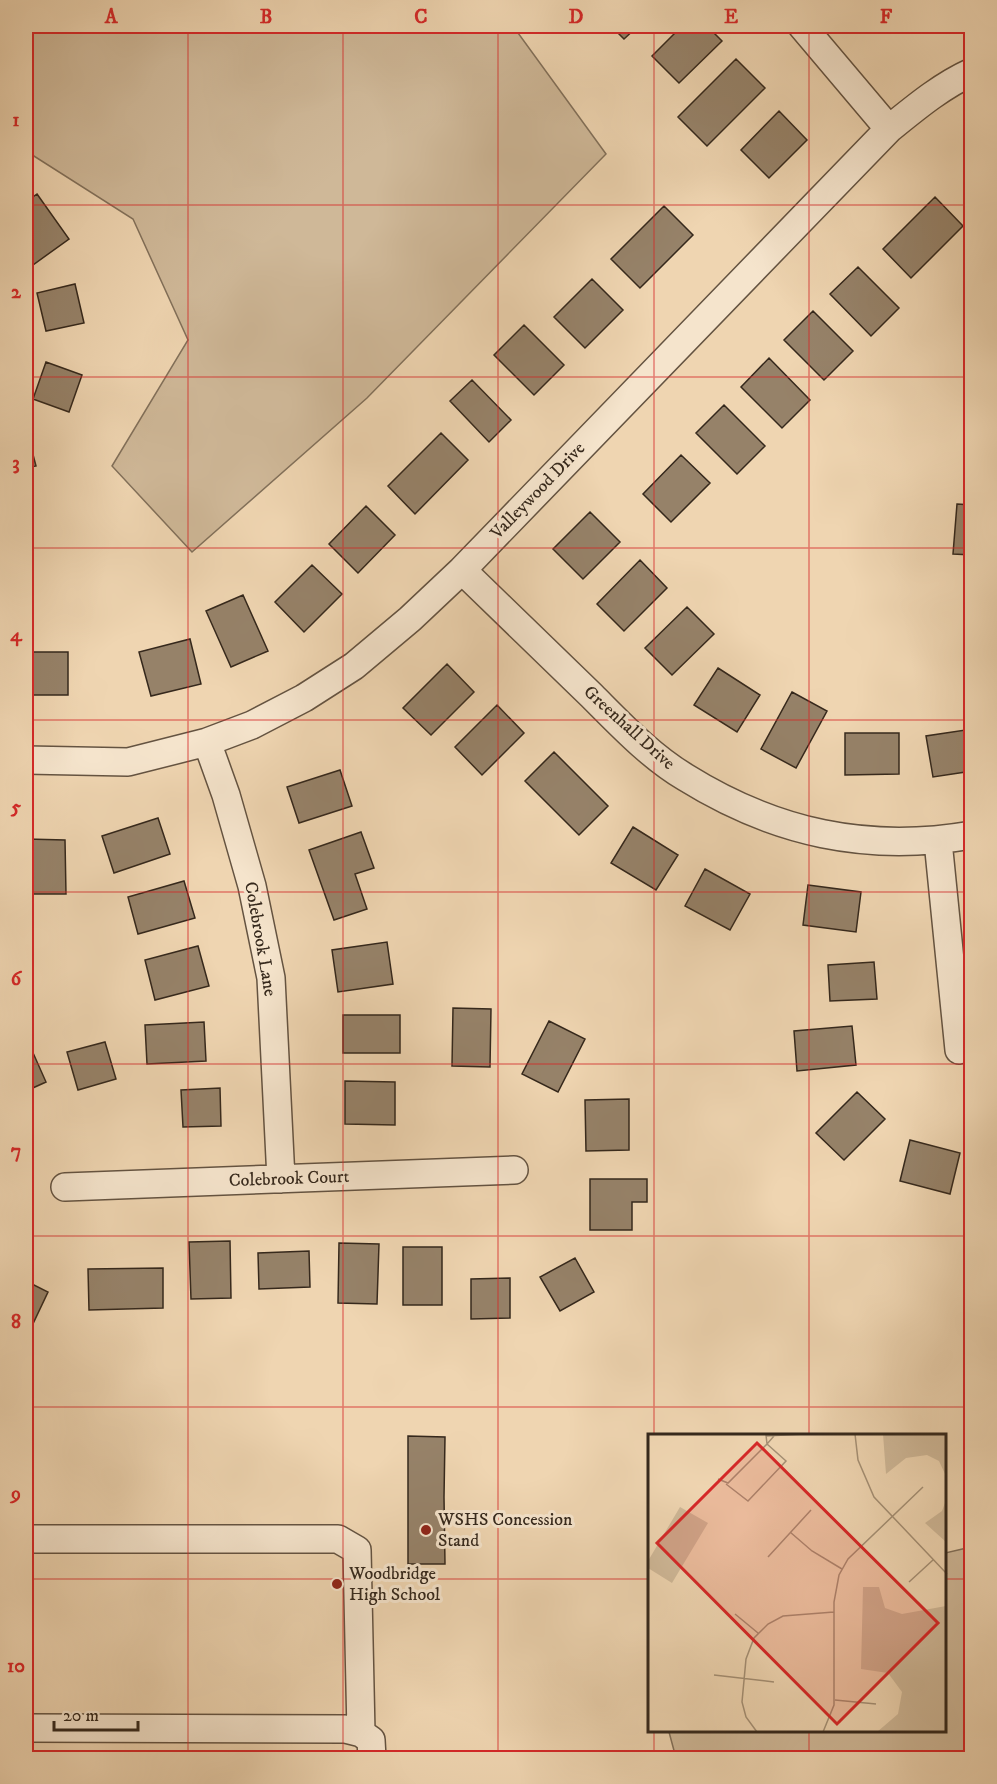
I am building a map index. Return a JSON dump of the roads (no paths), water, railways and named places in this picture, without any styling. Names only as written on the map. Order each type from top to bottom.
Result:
[{"type":"street","points":[[802,26],[889,129]]},
{"type":"street","name":"Valleywood Drive","points":[[26,760],[128,762],[207,742],[252,725],[304,698],[354,666],[410,619],[462,570],[889,129],[918,105],[972,72]]},
{"type":"street","name":"Greenhall Drive","points":[[462,570],[643,745],[683,776],[727,802],[764,818],[813,833],[843,838],[884,842],[938,841],[972,835]]},
{"type":"street","name":"Colebrook Lane","points":[[207,742],[226,795],[252,886],[271,978],[281,1179]]},
{"type":"street","points":[[938,841],[959,1050]]},
{"type":"street","name":"Colebrook Court","points":[[65,1187],[514,1170]]},
{"type":"street","points":[[26,1539],[338,1539],[350,1545],[357,1550],[362,1733]]},
{"type":"street","points":[[26,1728],[345,1729],[362,1733],[371,1740],[372,1758]]},
{"type":"place","name":"WSHS Concession Stand","points":[[426,1530]]},
{"type":"place","name":"Woodbridge High School","points":[[337,1584]]}]
